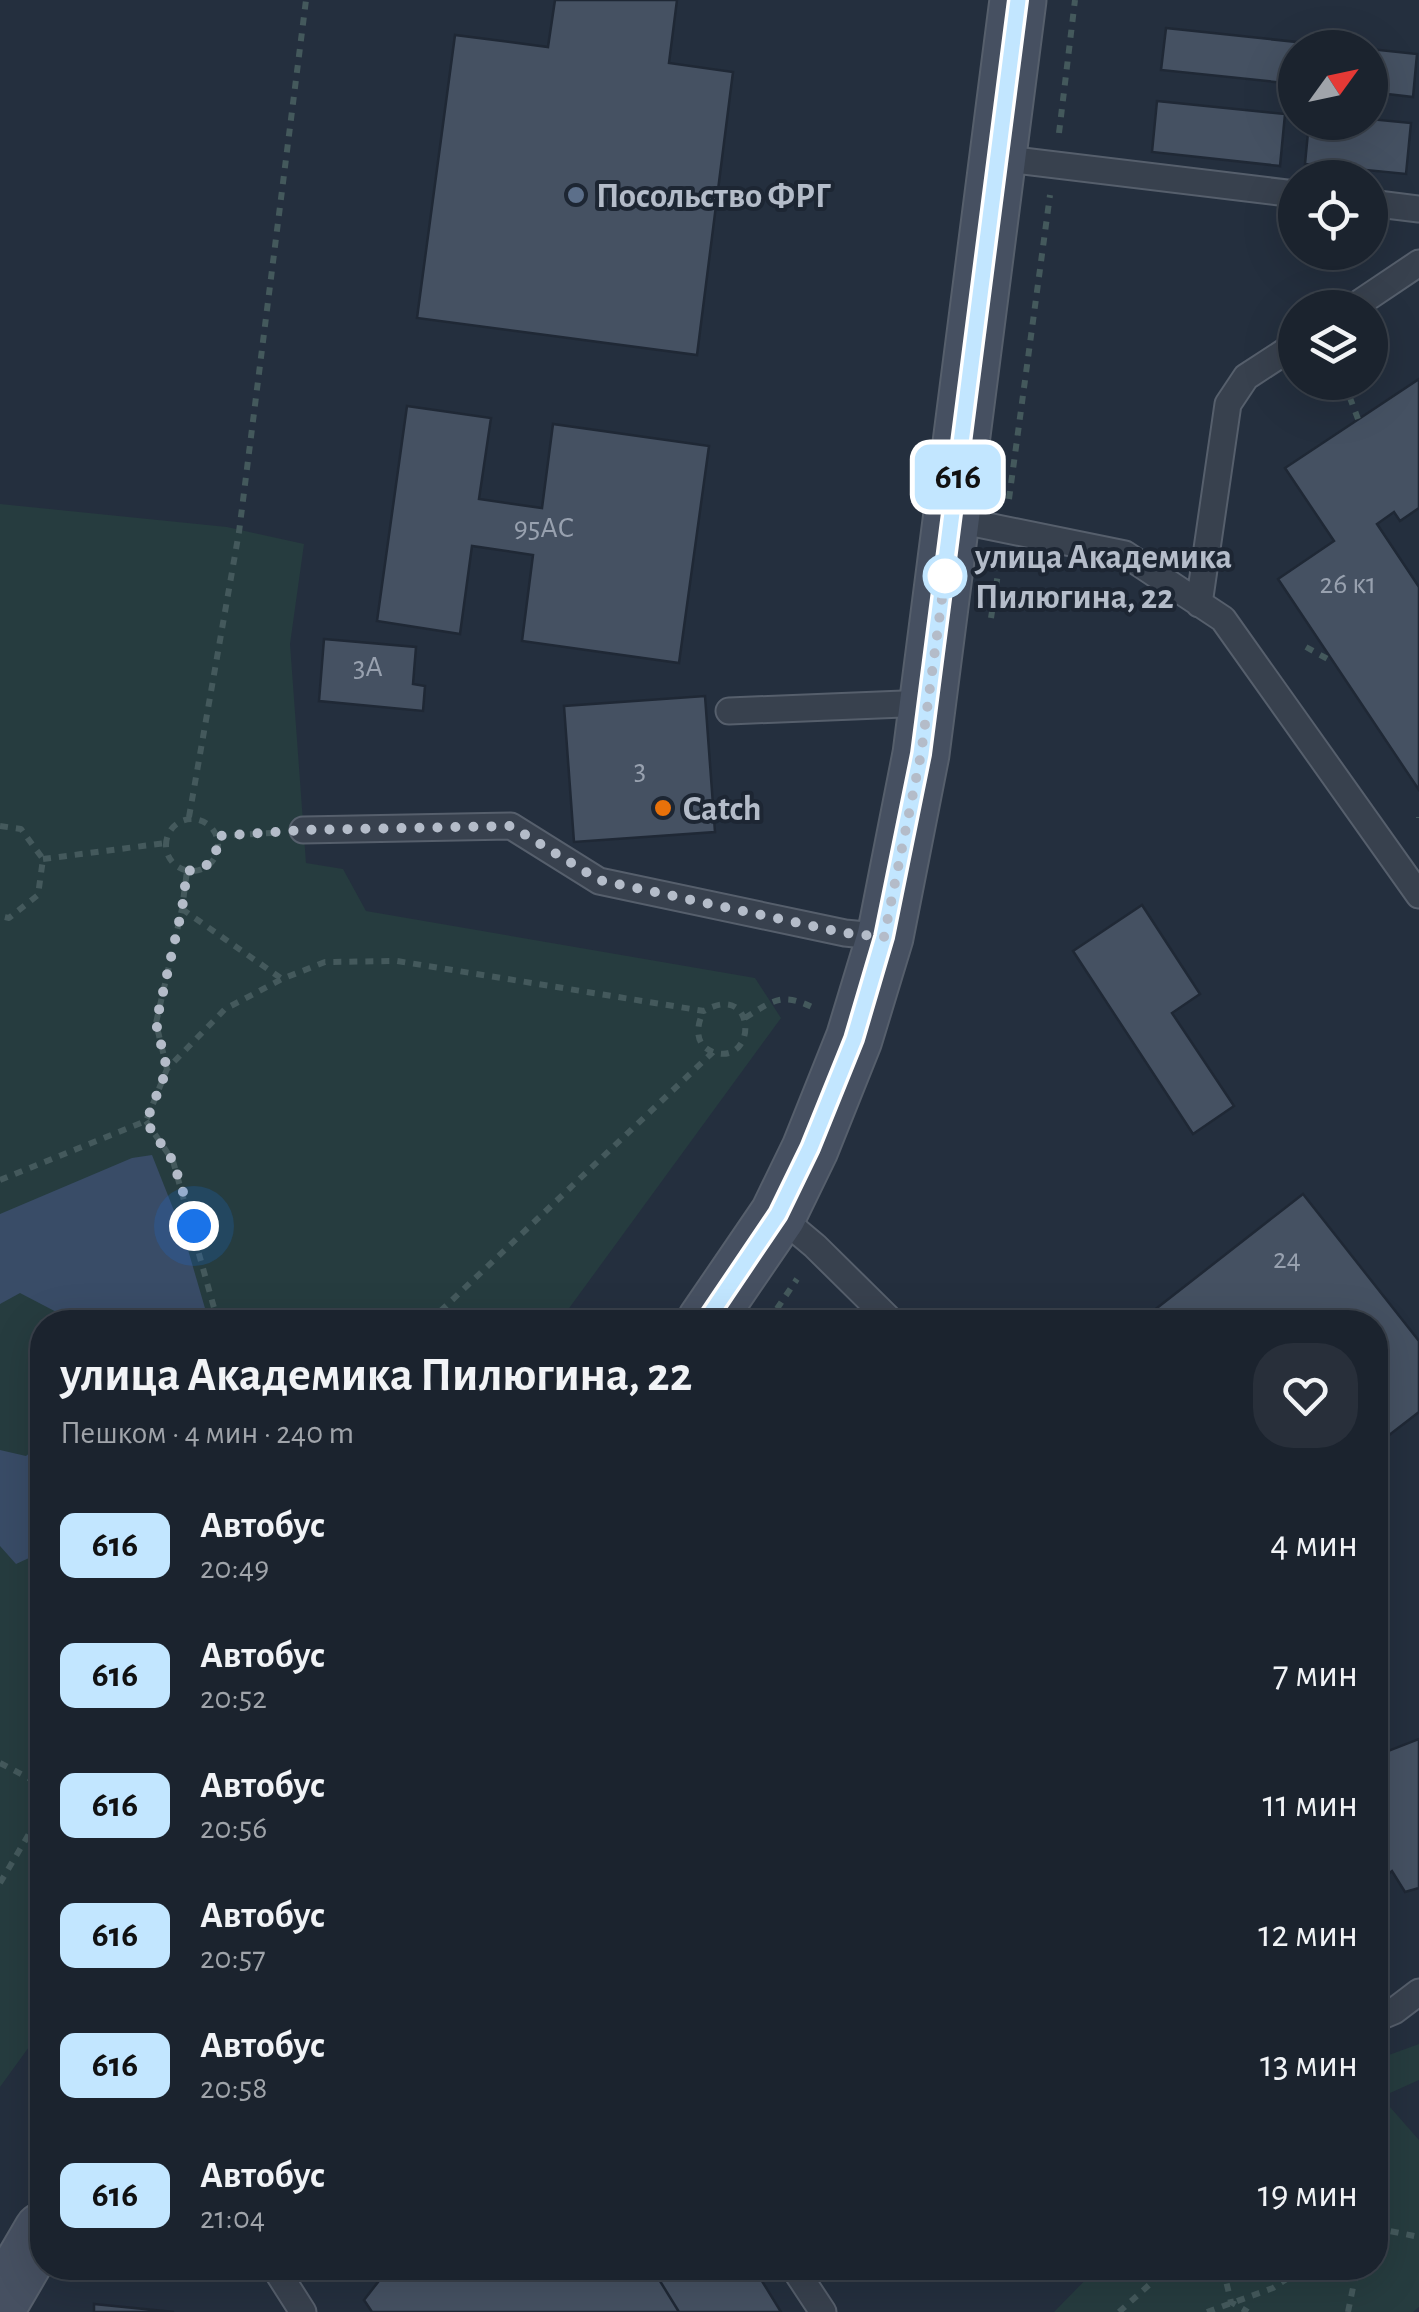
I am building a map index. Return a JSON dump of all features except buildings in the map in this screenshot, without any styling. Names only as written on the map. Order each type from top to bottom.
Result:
[{"type":"street","points":[[713,1310],[778,1214],[810,1148],[854,1039],[884,937],[921,754],[1018,0]]},
{"type":"street","points":[[0,2303],[30,2252]]},
{"type":"lane","points":[[998,158],[1278,192]]},
{"type":"lane","points":[[1388,205],[1419,209]]},
{"type":"lane","points":[[1379,290],[1419,264]]},
{"type":"lane","points":[[1199,604],[1228,404],[1246,377],[1278,355]]},
{"type":"lane","points":[[953,518],[1125,554],[1223,619],[1419,895]]},
{"type":"lane","points":[[729,711],[928,703]]},
{"type":"lane","points":[[303,830],[511,826],[599,880],[845,933],[884,937]]},
{"type":"lane","points":[[778,1214],[880,1310]]},
{"type":"lane","points":[[1388,2014],[1419,1992]]},
{"type":"lane","points":[[283,2280],[304,2312]]},
{"type":"lane","points":[[802,2280],[822,2312]]},
{"type":"path","points":[[189,818],[239,532],[306,0]]},
{"type":"path","points":[[1351,400],[1358,419]]},
{"type":"path","points":[[1306,647],[1334,662]]},
{"type":"path","points":[[189,818],[207,822],[218,836],[217,855],[205,868],[187,871],[171,861],[166,843],[172,826],[189,818]]},
{"type":"path","points":[[0,826],[22,830],[43,859],[38,896],[9,918],[0,916]]},
{"type":"path","points":[[218,836],[303,830]]},
{"type":"path","points":[[43,859],[166,843]]},
{"type":"path","points":[[167,1069],[156,1023],[187,871]]},
{"type":"path","points":[[182,909],[282,979]]},
{"type":"path","points":[[0,1180],[146,1122],[167,1069],[225,1009],[324,962],[396,961],[704,1011]]},
{"type":"path","points":[[745,1018],[771,1002],[794,998],[821,1012]]},
{"type":"path","points":[[727,1004],[745,1018],[747,1033],[740,1046],[727,1053],[713,1052],[698,1034],[698,1022],[704,1011],[714,1005],[727,1004]]},
{"type":"path","points":[[443,1310],[713,1052]]},
{"type":"path","points":[[146,1122],[173,1161],[215,1310]]},
{"type":"path","points":[[0,1763],[30,1779]]},
{"type":"path","points":[[0,1883],[30,1832]]},
{"type":"path","points":[[1388,2231],[1419,2237]]},
{"type":"path","points":[[1119,2312],[1155,2280]]},
{"type":"path","points":[[1226,2280],[1231,2302],[1248,2312]]},
{"type":"path","points":[[1207,2312],[1285,2280]]},
{"type":"path","points":[[1348,2312],[1355,2280]]},
{"type":"green space","points":[[0,504],[227,527],[304,544],[290,644],[306,863],[343,869],[366,911],[755,978],[781,1018],[568,1310],[30,1310],[30,2046],[0,2087]]},
{"type":"green space","points":[[1419,2044],[1419,2080],[1390,2093],[1388,2055]]},
{"type":"green space","points":[[1388,2105],[1419,2140],[1419,2307],[1413,2312],[1054,2312],[1085,2280],[1388,2280]]},
{"type":"water","points":[[152,1155],[184,1236],[206,1310],[53,1310],[20,1293],[0,1304],[0,1214],[132,1158]]},
{"type":"water","points":[[0,1450],[26,1456],[30,1453],[30,1558],[16,1564],[0,1546]]},
{"type":"bus line","name":"616","points":[[713,1310],[778,1214],[810,1148],[854,1039],[884,937],[921,754],[1018,0]]},
{"type":"place","name":"Посольство ФРГ","points":[[576,195]]},
{"type":"place","name":"улица Академика Пилюгина, 22","points":[[945,576]]},
{"type":"place","name":"Catch","points":[[663,808]]},
{"type":"route","points":[[194,1226],[173,1161],[146,1122],[167,1069],[156,1023],[187,871],[205,868],[217,855],[218,836],[303,830],[511,826],[599,880],[845,933],[884,937],[921,754],[945,576]]}]
